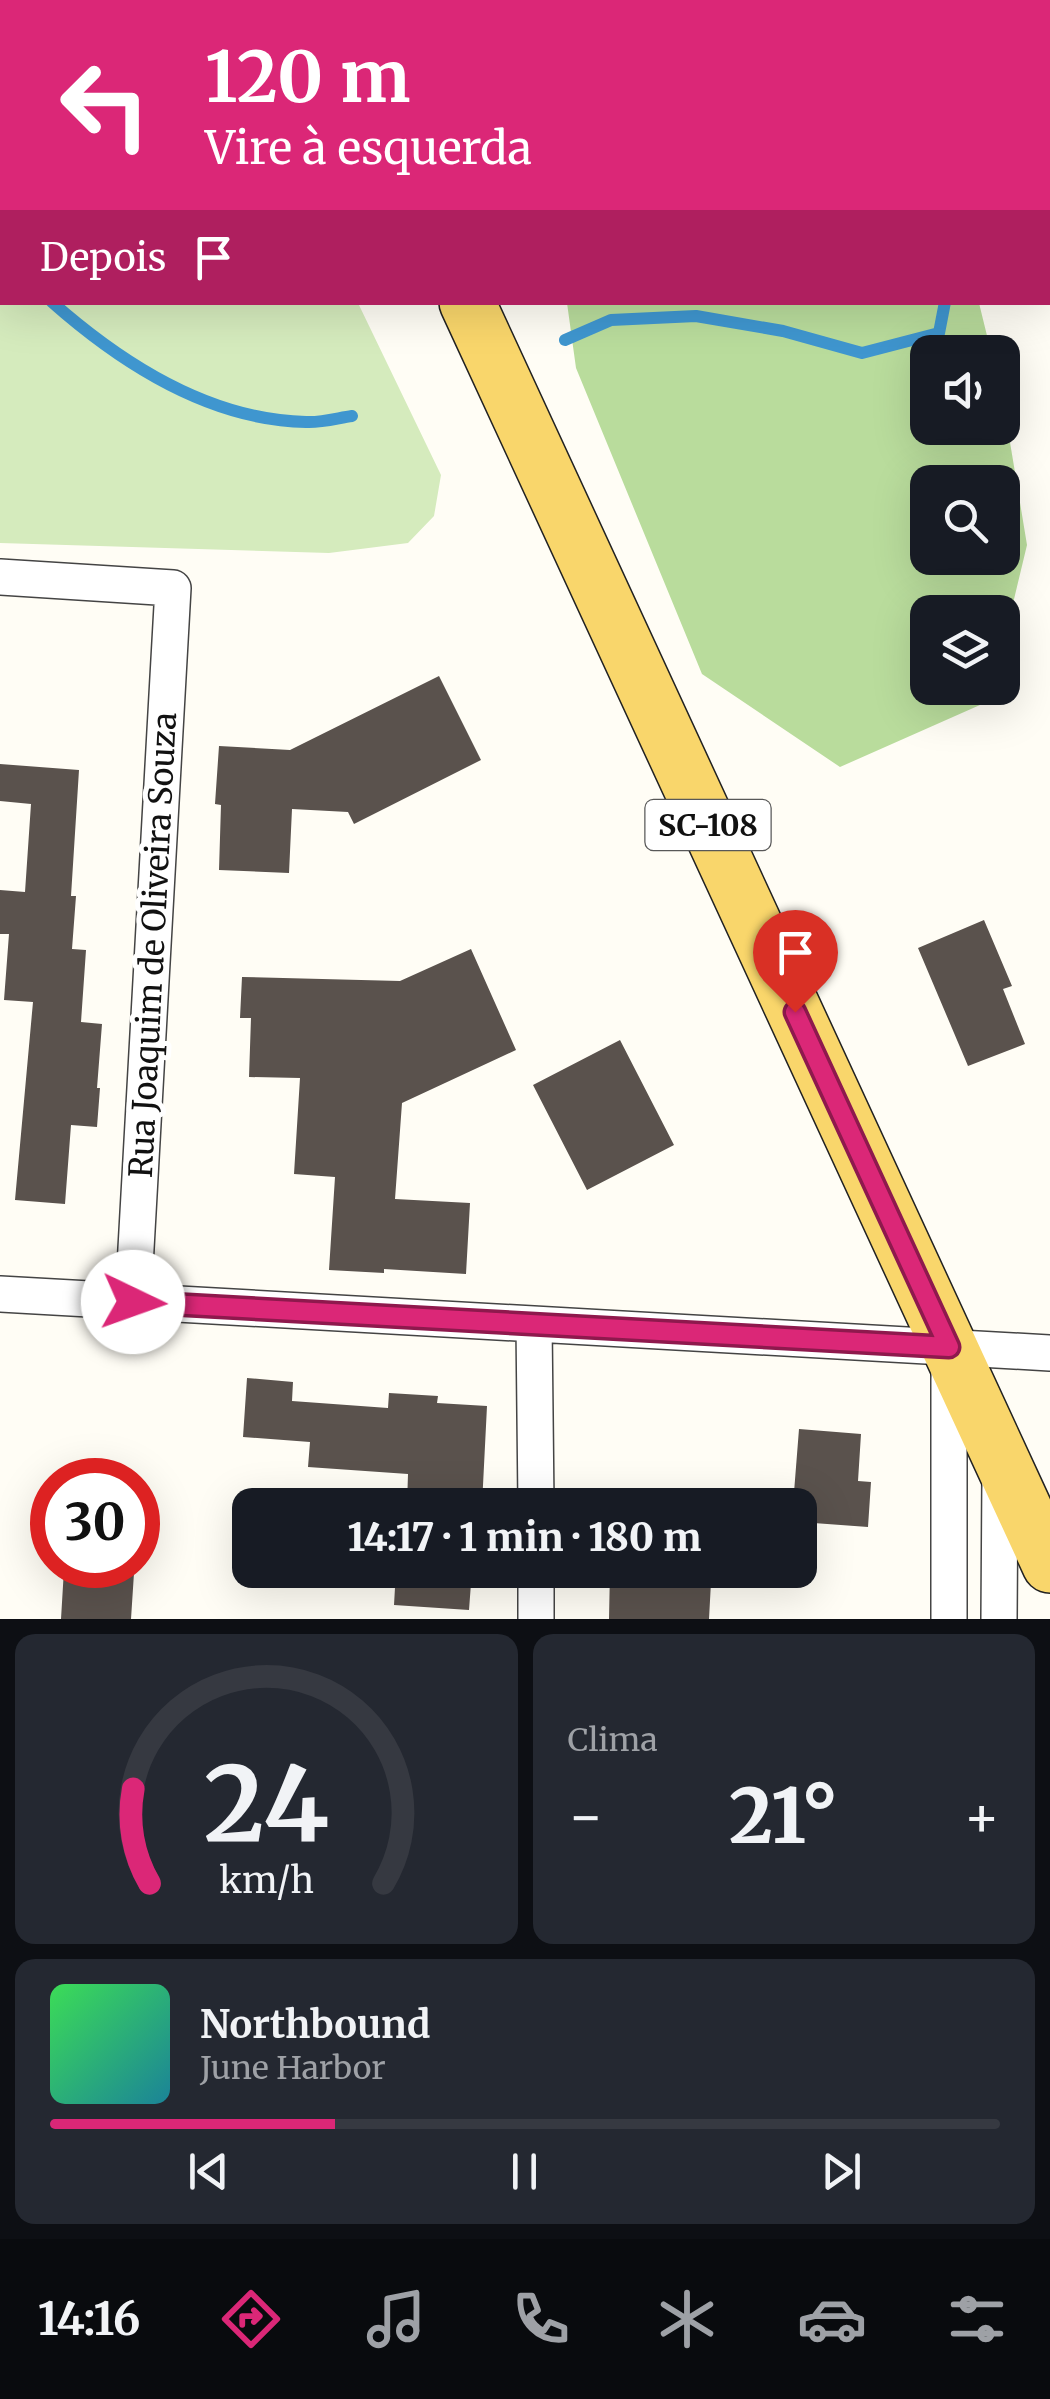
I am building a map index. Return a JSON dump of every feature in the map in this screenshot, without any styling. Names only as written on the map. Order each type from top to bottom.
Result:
[{"type":"main road","name":"SC-108","points":[[468,305],[1050,1565]]},
{"type":"street","name":"Rua Joaquim de Oliveira Souza","points":[[0,577],[173,588],[133,1302]]},
{"type":"street","points":[[0,1294],[1050,1353]]},
{"type":"street","points":[[534,1324],[536,1488]]},
{"type":"street","points":[[949,1347],[949,1619]]},
{"type":"street","points":[[1000,1459],[1000,1619]]},
{"type":"street","points":[[536,1588],[536,1619]]},
{"type":"green space","points":[[0,305],[359,305],[441,475],[434,516],[408,543],[329,553],[0,543]]},
{"type":"green space","points":[[567,305],[979,305],[987,335],[910,335],[910,445],[1010,445],[1014,465],[910,465],[910,575],[1020,575],[1015,595],[910,595],[910,705],[980,705],[840,767],[702,674],[576,368]]},
{"type":"green space","points":[[1020,503],[1027,545],[1020,574]]},
{"type":"building","points":[[439,676],[481,760],[354,824],[348,812],[292,809],[289,873],[219,870],[221,805],[215,804],[219,746],[290,750]]},
{"type":"building","points":[[0,764],[79,770],[71,896],[76,896],[72,949],[86,950],[81,1022],[102,1024],[100,1088],[97,1127],[71,1125],[65,1204],[15,1200],[33,1002],[4,1000],[9,934],[0,934],[0,890],[25,892],[31,804],[0,801]]},
{"type":"building","points":[[984,920],[1012,986],[1003,989],[1025,1044],[968,1066],[918,948]]},
{"type":"building","points":[[471,949],[516,1050],[402,1103],[395,1199],[470,1203],[466,1274],[329,1270],[335,1177],[294,1174],[300,1078],[249,1077],[251,1018],[240,1018],[242,977],[400,981]]},
{"type":"building","points":[[620,1040],[674,1145],[587,1190],[533,1085]]},
{"type":"building","points":[[247,1378],[293,1382],[292,1401],[388,1408],[389,1393],[438,1396],[437,1403],[487,1406],[483,1488],[408,1488],[408,1474],[308,1467],[310,1442],[243,1437]]},
{"type":"building","points":[[799,1429],[861,1434],[858,1481],[871,1482],[868,1527],[817,1523],[817,1488],[794,1488]]},
{"type":"building","points":[[63,1588],[133,1588],[131,1619],[61,1619]]},
{"type":"building","points":[[395,1588],[471,1588],[469,1610],[394,1605]]},
{"type":"building","points":[[610,1588],[711,1588],[709,1619],[609,1619]]},
{"type":"waterway","points":[[56,305],[138,367],[202,400],[270,419],[312,422],[352,416]]},
{"type":"waterway","points":[[565,340],[611,320],[696,316],[783,331],[862,353],[939,333],[944,305]]},
{"type":"route","points":[[133,1302],[949,1347],[795,1012]]}]
